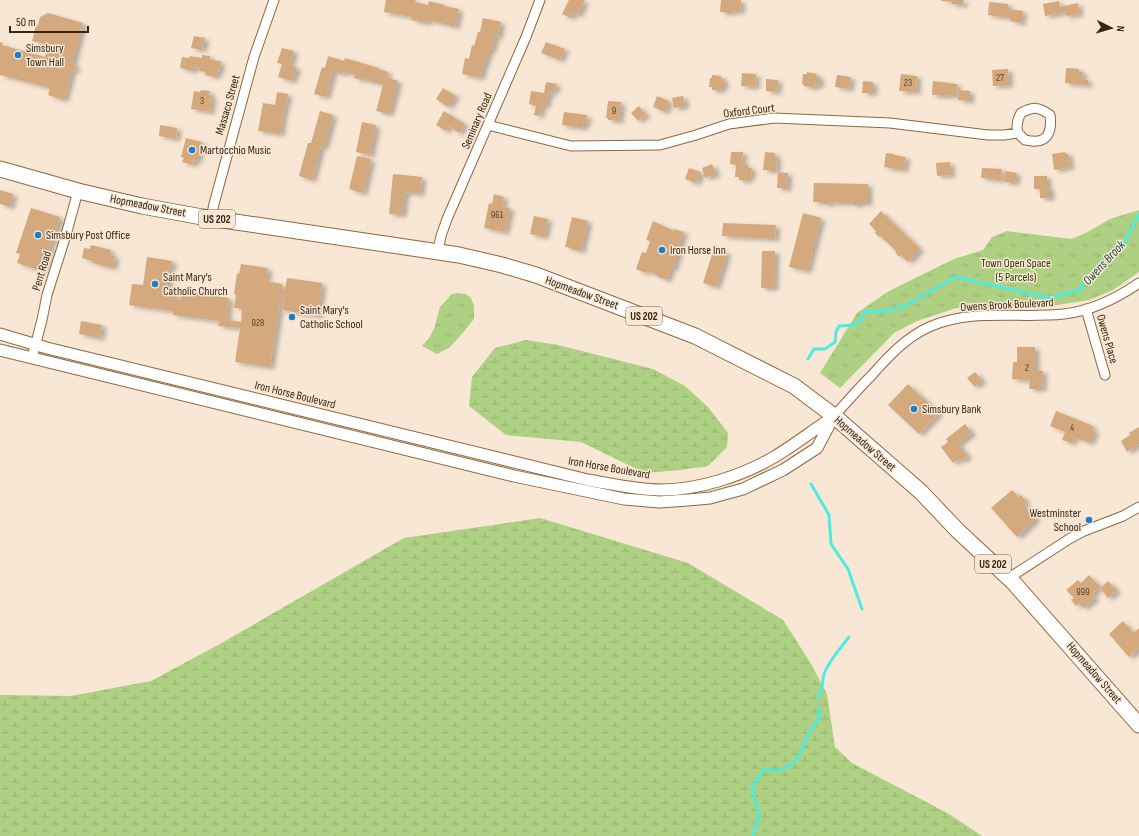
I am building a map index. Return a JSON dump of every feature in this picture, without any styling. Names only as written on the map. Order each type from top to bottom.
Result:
[{"type":"highway","name":"Hopmeadow Street","points":[[0,169],[78,191],[142,206],[212,218],[459,254],[536,275],[695,336],[794,386],[834,416],[921,492],[958,530],[1009,578],[1139,725]]},
{"type":"street","name":"Massaco Street","points":[[212,218],[214,204],[254,57],[274,0]]},
{"type":"street","name":"Seminary Road","points":[[438,251],[447,219],[526,37],[540,0]]},
{"type":"street","name":"Oxford Court","points":[[488,125],[571,146],[660,145],[729,124],[774,118],[890,123],[1004,136],[1018,133]]},
{"type":"street","name":"Pent Road","points":[[32,358],[47,295],[78,191]]},
{"type":"street","name":"Owens Brook Boulevard","points":[[834,416],[893,352],[928,328],[962,317],[988,315],[1065,314],[1107,302],[1126,292],[1139,282]]},
{"type":"street","name":"Owens Place","points":[[1086,309],[1105,375]]},
{"type":"street","name":"Iron Horse Boulevard","points":[[0,334],[36,345],[588,480],[626,487],[659,490],[692,487],[718,481],[750,469],[774,457],[834,416]]},
{"type":"street","points":[[0,350],[514,476],[624,499],[659,502],[717,496],[742,489],[783,470],[817,448],[834,416]]},
{"type":"street","points":[[1009,578],[1068,539],[1084,531],[1123,516],[1139,507]]},
{"type":"green space","name":"Town Open Space (5 Parcels)","points":[[1139,210],[1139,272],[1113,290],[1089,300],[1038,308],[956,308],[917,321],[894,333],[840,388],[820,373],[857,313],[889,291],[954,259],[983,250],[992,237],[1007,231],[1071,239],[1086,233],[1110,219]]},
{"type":"green space","points":[[456,293],[466,294],[471,298],[474,306],[474,319],[450,347],[437,354],[422,346],[434,329],[440,307],[451,295]]},
{"type":"green space","points":[[526,340],[558,345],[653,369],[685,386],[708,407],[728,433],[727,447],[708,466],[645,473],[581,442],[506,435],[469,406],[472,377],[495,348]]},
{"type":"green space","points":[[540,518],[688,563],[783,620],[810,662],[827,694],[835,747],[852,763],[949,814],[982,836],[0,836],[0,695],[71,696],[151,681],[218,645],[404,538]]},
{"type":"building","points":[[386,0],[416,0],[415,2],[428,5],[429,1],[459,9],[455,27],[428,20],[427,23],[411,20],[412,17],[384,12]]},
{"type":"building","points":[[569,0],[585,0],[578,15],[573,13],[571,18],[562,14]]},
{"type":"building","points":[[721,0],[741,0],[740,12],[720,12]]},
{"type":"building","points":[[941,0],[964,0],[963,5],[951,4],[952,2]]},
{"type":"building","points":[[1059,1],[1060,7],[1078,3],[1079,14],[1066,16],[1065,12],[1045,16],[1043,4]]},
{"type":"building","points":[[989,2],[1008,4],[1008,9],[1023,11],[1021,23],[1010,21],[1011,18],[988,15]]},
{"type":"building","name":"Simsbury Town Hall","points":[[48,13],[83,23],[72,64],[76,65],[75,71],[72,70],[64,100],[48,95],[50,88],[0,75],[0,42],[3,43],[2,45],[45,57],[46,53],[43,52],[45,44],[32,41],[40,17]]},
{"type":"building","points":[[483,18],[501,22],[498,37],[495,36],[492,50],[489,50],[480,78],[462,74],[465,58],[469,59],[472,45],[474,46],[478,32],[480,32]]},
{"type":"building","points":[[194,36],[205,38],[202,50],[191,48]]},
{"type":"building","points":[[546,42],[565,49],[560,60],[541,53]]},
{"type":"building","points":[[282,48],[294,51],[290,65],[297,68],[292,81],[278,77],[282,64],[277,63]]},
{"type":"building","points":[[202,55],[210,56],[210,60],[221,61],[219,72],[217,71],[216,77],[206,75],[206,72],[199,71],[200,68],[194,67],[193,71],[180,68],[182,57],[189,58],[190,56],[202,58]]},
{"type":"building","points":[[328,56],[344,61],[345,58],[379,68],[388,72],[386,77],[398,81],[389,114],[376,111],[383,85],[354,78],[355,75],[343,72],[342,74],[333,71],[326,97],[314,94],[322,67],[325,68]]},
{"type":"building","points":[[1066,68],[1079,69],[1079,72],[1083,72],[1082,79],[1088,80],[1088,85],[1065,83]]},
{"type":"building","points":[[1008,69],[1009,85],[993,86],[992,70]]},
{"type":"building","points":[[807,72],[817,74],[816,76],[820,77],[819,86],[814,85],[814,88],[804,86],[802,84],[803,74],[807,74]]},
{"type":"building","points":[[742,73],[756,74],[755,87],[741,86]]},
{"type":"building","points":[[901,74],[917,76],[916,92],[899,91]]},
{"type":"building","points":[[712,75],[721,76],[721,79],[724,79],[724,87],[721,87],[720,91],[712,90],[712,87],[709,87],[710,78],[712,78]]},
{"type":"building","points":[[837,75],[851,77],[849,89],[835,87]]},
{"type":"building","points":[[766,79],[778,80],[777,92],[766,91]]},
{"type":"building","points":[[863,81],[873,82],[873,93],[862,93]]},
{"type":"building","points":[[933,81],[957,84],[956,96],[932,95]]},
{"type":"building","points":[[546,82],[557,84],[555,91],[550,91],[550,96],[548,95],[546,106],[542,105],[540,116],[534,115],[536,106],[529,104],[531,91],[544,93]]},
{"type":"building","points":[[443,88],[456,96],[448,107],[436,99]]},
{"type":"building","points":[[201,90],[210,91],[209,95],[212,96],[210,112],[191,109],[194,91],[200,92]]},
{"type":"building","points":[[959,90],[970,91],[970,101],[958,100]]},
{"type":"building","points":[[277,92],[288,94],[280,134],[258,131],[263,103],[275,105]]},
{"type":"building","points":[[657,96],[669,101],[665,112],[653,107]]},
{"type":"building","points":[[683,96],[685,106],[674,108],[672,98]]},
{"type":"building","points":[[608,101],[621,102],[619,121],[608,120],[608,118],[606,118]]},
{"type":"building","points":[[639,106],[646,115],[638,121],[631,113]]},
{"type":"building","points":[[320,111],[333,115],[324,147],[321,146],[312,180],[299,176],[308,143],[311,143]]},
{"type":"building","points":[[444,111],[465,124],[459,133],[449,126],[446,131],[436,125]]},
{"type":"building","points":[[564,112],[587,115],[586,124],[584,124],[583,128],[562,125]]},
{"type":"building","points":[[362,122],[376,125],[370,155],[356,152]]},
{"type":"building","points":[[160,125],[177,128],[176,139],[159,136]]},
{"type":"building","name":"Martocchio Music","points":[[186,138],[202,142],[197,161],[194,160],[193,165],[182,162],[184,158],[181,157]]},
{"type":"building","points":[[731,152],[743,152],[742,165],[748,165],[748,168],[752,168],[751,177],[748,177],[748,181],[739,180],[739,177],[735,177],[736,165],[730,164]]},
{"type":"building","points":[[765,152],[775,153],[775,158],[777,158],[776,171],[763,170]]},
{"type":"building","points":[[1065,152],[1066,154],[1068,153],[1070,167],[1054,170],[1052,154]]},
{"type":"building","points":[[886,153],[906,157],[904,170],[884,167]]},
{"type":"building","points":[[357,156],[371,159],[363,193],[349,189]]},
{"type":"building","points":[[950,162],[951,175],[937,176],[936,163]]},
{"type":"building","points":[[712,164],[716,174],[705,178],[702,168]]},
{"type":"building","points":[[689,168],[701,172],[696,183],[685,179]]},
{"type":"building","points":[[982,168],[1002,169],[1001,180],[981,178]]},
{"type":"building","points":[[1005,171],[1017,173],[1015,183],[1004,182]]},
{"type":"building","points":[[778,172],[788,173],[787,189],[777,188]]},
{"type":"building","points":[[393,174],[422,177],[420,194],[405,192],[402,215],[389,214]]},
{"type":"building","points":[[1034,176],[1047,176],[1047,188],[1050,188],[1050,198],[1040,198],[1040,189],[1034,189]]},
{"type":"building","points":[[814,183],[868,184],[868,203],[858,203],[858,205],[852,205],[852,202],[830,202],[830,204],[824,204],[824,202],[813,202]]},
{"type":"building","points":[[0,190],[13,194],[10,207],[0,204]]},
{"type":"building","points":[[494,194],[504,197],[502,206],[510,208],[505,232],[484,228],[489,203],[492,204]]},
{"type":"building","name":"Simsbury Post Office","points":[[31,208],[60,217],[42,271],[17,263],[20,254],[16,253]]},
{"type":"building","points":[[881,211],[920,249],[908,262],[901,255],[899,257],[895,252],[896,251],[875,233],[876,231],[869,224]]},
{"type":"building","points":[[803,213],[821,218],[807,271],[789,267]]},
{"type":"building","points":[[534,216],[548,219],[544,237],[530,234]]},
{"type":"building","points":[[572,217],[588,221],[581,251],[571,249],[576,223],[571,248],[565,247]]},
{"type":"building","points":[[653,221],[674,231],[674,229],[684,232],[673,269],[671,268],[667,280],[647,271],[646,273],[636,269],[642,252],[646,253],[650,241],[646,240]]},
{"type":"building","points":[[723,223],[776,225],[775,239],[722,236]]},
{"type":"building","points":[[91,245],[111,250],[110,255],[115,256],[113,268],[93,263],[93,261],[82,258],[84,248],[90,249]]},
{"type":"building","points":[[714,248],[727,253],[716,287],[703,283]]},
{"type":"building","points":[[762,251],[775,251],[774,288],[761,288]]},
{"type":"building","points":[[147,257],[172,261],[172,268],[170,267],[167,289],[177,290],[176,299],[181,300],[182,291],[229,298],[228,320],[241,322],[242,309],[234,308],[236,295],[234,294],[237,273],[239,274],[241,264],[268,268],[266,281],[282,284],[282,289],[285,290],[287,278],[322,283],[318,316],[282,310],[284,296],[281,295],[270,367],[235,362],[240,328],[218,326],[219,321],[173,315],[173,311],[129,305],[132,284],[143,285]]},
{"type":"building","points":[[81,321],[102,325],[100,338],[79,334]]},
{"type":"building","points":[[1017,347],[1035,347],[1035,371],[1043,371],[1042,389],[1029,389],[1030,380],[1012,379],[1013,362],[1017,362]]},
{"type":"building","points":[[975,372],[982,380],[975,387],[967,378]]},
{"type":"building","name":"Simsbury Bank","points":[[908,384],[939,413],[919,434],[888,405]]},
{"type":"building","points":[[1056,411],[1093,426],[1091,430],[1095,431],[1090,443],[1074,437],[1072,443],[1062,440],[1065,432],[1050,426]]},
{"type":"building","points":[[965,424],[972,433],[958,444],[968,456],[961,461],[959,459],[953,463],[941,447],[948,442],[946,439]]},
{"type":"building","points":[[1139,427],[1139,444],[1127,452],[1121,441],[1130,435],[1129,433]]},
{"type":"building","points":[[1012,490],[1019,497],[1021,495],[1026,501],[1023,504],[1036,519],[1017,537],[991,508]]},
{"type":"building","points":[[1089,575],[1100,587],[1092,594],[1095,598],[1084,608],[1079,603],[1076,606],[1071,600],[1074,598],[1066,590],[1078,580],[1081,583]]},
{"type":"building","points":[[1108,581],[1117,591],[1108,598],[1100,588]]},
{"type":"building","points":[[1123,621],[1133,633],[1139,628],[1139,648],[1129,657],[1109,634]]},
{"type":"waterway","name":"Owens Brook","points":[[808,359],[814,349],[825,349],[835,342],[836,332],[839,326],[856,324],[861,320],[866,311],[882,312],[907,305],[955,277],[1050,298],[1079,290],[1100,263],[1123,244],[1139,215]]},
{"type":"waterway","name":"Owens Brook","points":[[811,484],[829,515],[831,544],[848,569],[862,609]]},
{"type":"waterway","name":"Owens Brook","points":[[818,698],[821,692],[826,669],[849,637]]},
{"type":"waterway","name":"Owens Brook","points":[[753,836],[759,815],[752,787],[764,769],[778,771],[792,764],[799,756],[809,733],[819,718],[819,708]]},
{"type":"place","name":"Simsbury Town Hall","points":[[18,55]]},
{"type":"place","name":"Martocchio Music","points":[[192,150]]},
{"type":"place","name":"Simsbury Post Office","points":[[38,235]]},
{"type":"place","name":"Iron Horse Inn","points":[[662,250]]},
{"type":"place","name":"Saint Mary's Catholic Church","points":[[155,284]]},
{"type":"place","name":"Saint Mary's Catholic School","points":[[292,317]]},
{"type":"place","name":"Simsbury Bank","points":[[914,409]]},
{"type":"place","name":"Westminster School","points":[[1089,520]]}]
